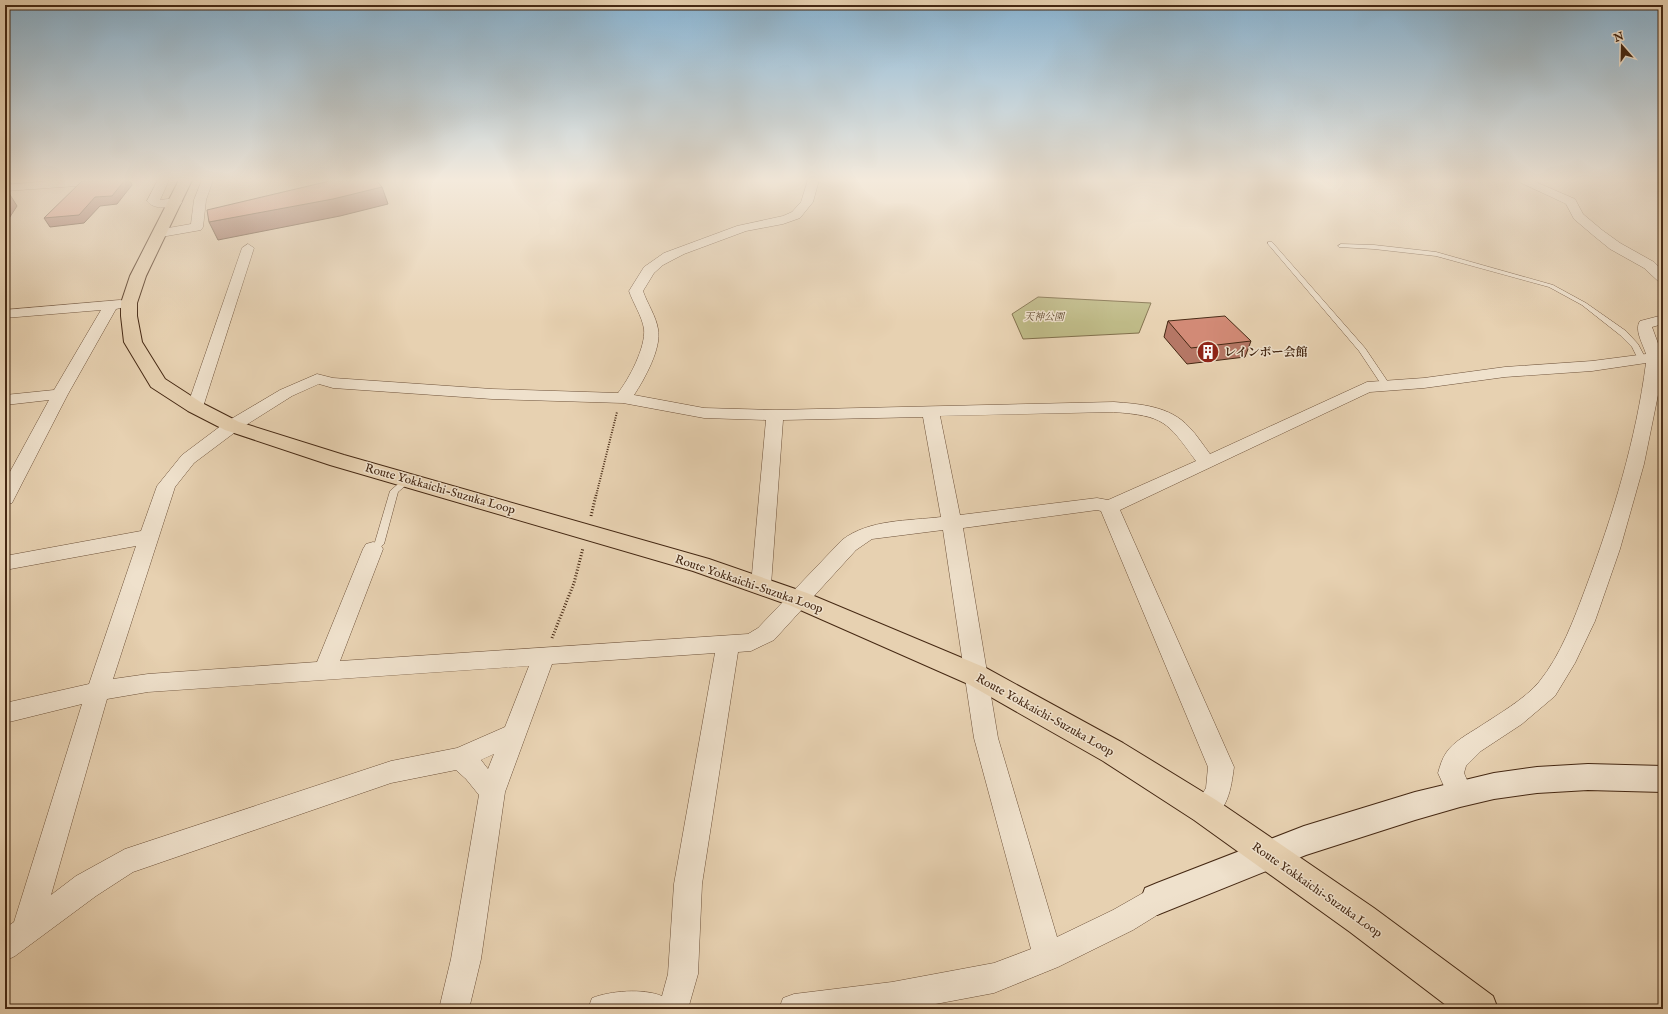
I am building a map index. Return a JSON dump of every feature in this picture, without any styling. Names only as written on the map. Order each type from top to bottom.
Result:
[{"type":"main road","name":"Route Yokkaichi-Suzuka Loop","points":[[164,227],[138,276],[120,304],[129,316],[133,342],[158,383],[195,407],[232,426],[408,480],[701,565],[761,585],[798,599],[977,676],[1113,752],[1205,810],[1362,920],[1480,1009]]},
{"type":"street","points":[[161,233],[195,227]]},
{"type":"street","points":[[623,398],[636,380],[651,336],[651,329],[636,291],[645,276],[665,258],[686,248],[745,227]]},
{"type":"street","points":[[1592,227],[1615,246],[1649,265],[1663,278]]},
{"type":"street","points":[[195,407],[248,248]]},
{"type":"street","points":[[5,314],[120,304]]},
{"type":"street","points":[[5,499],[60,394],[120,304]]},
{"type":"street","points":[[1460,794],[1451,773],[1455,760],[1472,744],[1514,717],[1547,690],[1567,657],[1584,621],[1610,549],[1635,464],[1651,390],[1644,331],[1645,324],[1663,319]]},
{"type":"street","points":[[5,713],[98,691],[148,683],[751,642],[766,634],[849,545],[859,537],[868,533],[1097,504],[1109,507],[1207,463],[1367,387],[1505,372],[1592,366],[1648,358]]},
{"type":"street","points":[[26,931],[98,691],[166,486],[188,459],[232,426],[286,393],[317,380],[333,383],[492,394],[623,398],[704,413],[775,415],[931,413],[1114,408],[1139,409],[1162,414],[1175,422],[1207,463]]},
{"type":"street","points":[[5,400],[60,394]]},
{"type":"street","points":[[931,413],[952,522],[986,738],[1048,957]]},
{"type":"street","points":[[761,585],[775,415]]},
{"type":"street","points":[[1109,507],[1221,767],[1218,792],[1205,810]]},
{"type":"street","points":[[5,564],[148,537]]},
{"type":"street","points":[[324,671],[373,549]]},
{"type":"street","points":[[673,1009],[683,974],[688,884],[728,643]]},
{"type":"street","points":[[454,1009],[466,958],[492,792],[544,657]]},
{"type":"street","points":[[5,946],[86,886],[125,862],[391,772],[460,758],[515,734]]},
{"type":"street","points":[[460,758],[475,771],[492,792]]},
{"type":"street","points":[[808,1008],[892,997],[994,978],[1048,957],[1123,920],[1157,899],[1268,854],[1415,806],[1494,786],[1544,780],[1588,776],[1663,779]]},
{"type":"street","points":[[603,1009],[628,1007],[656,1009]]},
{"type":"lane","points":[[1270,243],[1357,344],[1386,385]]},
{"type":"lane","points":[[1341,246],[1374,247],[1436,254],[1550,286],[1584,304],[1623,333],[1648,358]]},
{"type":"lane","points":[[373,549],[379,544],[394,491],[408,480]]},
{"type":"path","points":[[544,657],[574,583],[613,431],[619,401],[623,398]]},
{"type":"green space","name":"天神公園","points":[[1038,297],[1151,303],[1139,333],[1023,339],[1012,314]]},
{"type":"building","points":[[1225,316],[1251,341],[1191,348],[1168,321]]},
{"type":"place","name":"レインボー会館","points":[[1208,352]]}]
